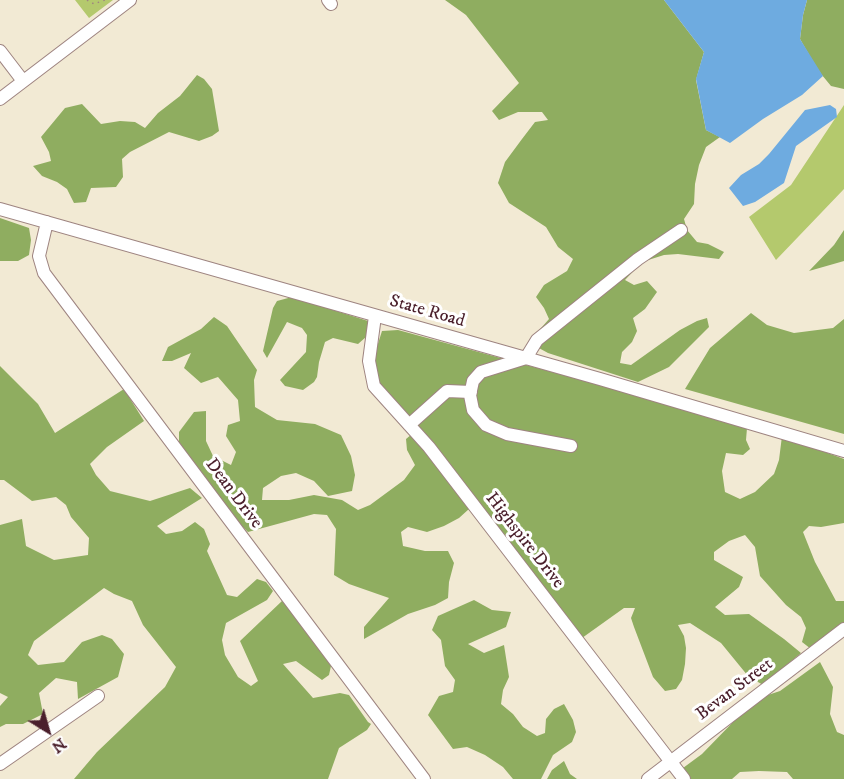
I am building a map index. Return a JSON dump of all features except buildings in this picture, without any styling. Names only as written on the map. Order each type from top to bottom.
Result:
[{"type":"street","points":[[0,99],[130,0]]},
{"type":"street","points":[[0,51],[23,81]]},
{"type":"street","name":"State Road","points":[[0,209],[844,451]]},
{"type":"street","name":"Dean Drive","points":[[47,222],[39,256],[44,273],[424,779]]},
{"type":"street","points":[[571,446],[507,434],[486,425],[473,410],[471,392],[473,381],[481,372],[526,358],[532,346],[544,334],[638,259],[681,230]]},
{"type":"street","name":"Highspire Drive","points":[[375,315],[369,361],[372,381],[395,411],[429,447],[684,779]]},
{"type":"street","points":[[409,424],[447,391],[471,392]]},
{"type":"street","name":"Bevan Street","points":[[648,779],[844,629]]},
{"type":"street","points":[[0,764],[98,696]]},
{"type":"path","points":[[87,0],[93,4],[105,0]]},
{"type":"green space","points":[[75,0],[113,0],[89,18]]},
{"type":"green space","points":[[445,0],[664,0],[704,52],[696,80],[706,130],[720,137],[706,147],[695,184],[694,204],[684,219],[687,230],[697,242],[708,244],[724,252],[719,259],[678,254],[664,255],[642,262],[625,280],[634,285],[647,281],[657,292],[645,309],[633,318],[637,331],[632,342],[622,352],[620,363],[631,365],[680,330],[707,318],[709,327],[669,367],[638,382],[548,353],[537,347],[535,335],[549,319],[536,297],[544,285],[567,271],[573,259],[558,247],[546,227],[509,203],[498,183],[505,162],[535,122],[548,120],[542,112],[518,112],[499,120],[492,111],[519,83],[466,15]]},
{"type":"green space","points":[[807,0],[844,0],[844,89],[831,86],[817,69],[800,39]]},
{"type":"green space","points":[[197,75],[204,79],[212,89],[219,131],[212,136],[199,141],[169,132],[130,152],[122,159],[123,177],[116,187],[91,188],[86,202],[74,203],[67,189],[42,176],[33,166],[51,161],[41,137],[65,108],[82,104],[101,124],[120,121],[135,122],[145,128],[158,113],[180,96]]},
{"type":"green space","points":[[844,105],[844,189],[776,260],[749,217],[791,185]]},
{"type":"green space","points":[[0,218],[29,228],[31,240],[29,255],[18,261],[0,261]]},
{"type":"green space","points":[[844,230],[844,261],[809,271],[834,245]]},
{"type":"green space","points":[[292,297],[368,321],[366,337],[358,344],[333,338],[325,342],[317,377],[303,390],[285,386],[280,380],[306,352],[307,335],[302,328],[287,322],[267,358],[263,351],[273,308],[277,301]]},
{"type":"green space","points":[[751,313],[767,325],[794,333],[833,328],[844,319],[844,434],[685,389],[710,348]]},
{"type":"green space","points":[[214,317],[227,326],[257,370],[254,380],[255,407],[277,420],[315,424],[341,435],[351,456],[355,475],[352,491],[328,496],[314,481],[296,473],[281,476],[263,488],[262,500],[289,500],[314,495],[342,500],[358,510],[370,505],[404,480],[415,465],[407,450],[406,439],[412,434],[425,446],[469,509],[459,518],[427,532],[408,527],[401,532],[403,546],[425,551],[448,551],[454,563],[448,598],[408,614],[364,639],[364,627],[389,598],[349,584],[334,575],[336,529],[327,515],[314,514],[248,532],[225,510],[179,444],[179,432],[194,412],[206,411],[206,441],[213,456],[231,465],[236,452],[226,436],[228,425],[240,421],[238,400],[218,377],[201,383],[184,368],[191,353],[172,361],[162,361],[168,347],[201,329]]},
{"type":"green space","points":[[398,330],[747,428],[746,440],[750,449],[743,455],[726,453],[722,471],[725,492],[740,499],[755,492],[774,474],[779,460],[782,436],[844,459],[844,523],[821,527],[809,526],[803,532],[815,562],[836,601],[844,601],[844,624],[811,649],[802,642],[806,628],[801,617],[786,605],[760,576],[755,547],[745,535],[729,541],[714,552],[714,560],[743,577],[739,587],[715,607],[725,615],[749,614],[801,653],[763,685],[748,676],[721,643],[690,623],[678,625],[684,636],[686,648],[682,680],[676,689],[665,691],[653,677],[634,627],[631,618],[635,608],[624,608],[582,638],[378,383],[374,366],[382,331]]},
{"type":"green space","points":[[0,366],[38,404],[55,433],[124,389],[144,421],[107,447],[90,464],[110,491],[150,501],[190,488],[202,498],[157,526],[166,534],[182,531],[195,522],[204,529],[210,544],[207,551],[227,595],[237,597],[257,579],[266,582],[273,591],[267,600],[226,623],[222,640],[225,655],[238,677],[251,686],[258,681],[240,641],[282,601],[321,646],[331,666],[329,675],[322,680],[296,661],[283,664],[313,698],[340,693],[349,695],[371,724],[367,730],[339,748],[328,779],[74,779],[97,752],[165,687],[176,667],[143,625],[132,601],[104,588],[34,641],[28,655],[38,665],[64,662],[82,642],[102,635],[112,639],[124,654],[118,677],[78,699],[77,682],[56,678],[39,693],[43,714],[23,724],[6,724],[0,727],[0,706],[8,697],[0,693],[0,525],[22,519],[26,546],[54,560],[88,555],[89,538],[71,517],[66,505],[56,497],[32,501],[4,480],[0,480]]},
{"type":"green space","points":[[474,600],[492,610],[511,612],[506,627],[468,644],[484,653],[504,645],[509,677],[503,690],[501,704],[523,727],[537,736],[545,733],[546,719],[554,709],[564,704],[573,720],[576,732],[572,742],[553,755],[541,779],[513,779],[503,767],[485,755],[467,747],[453,749],[428,715],[439,696],[453,692],[455,680],[445,666],[441,640],[432,630],[438,616]]},
{"type":"green space","points":[[820,662],[833,687],[830,714],[837,732],[844,735],[844,779],[793,779],[787,772],[759,771],[740,772],[732,779],[691,779],[683,768],[702,754],[738,717],[765,696],[780,691]]},
{"type":"green space","points":[[564,761],[570,774],[577,779],[547,779],[552,770]]},
{"type":"water","points":[[664,0],[807,0],[800,39],[823,76],[802,95],[730,143],[706,130],[696,79],[704,52]]},
{"type":"water","points":[[830,105],[836,109],[837,117],[796,146],[784,183],[755,202],[743,206],[729,188],[741,175],[759,164],[769,154],[805,110]]}]
